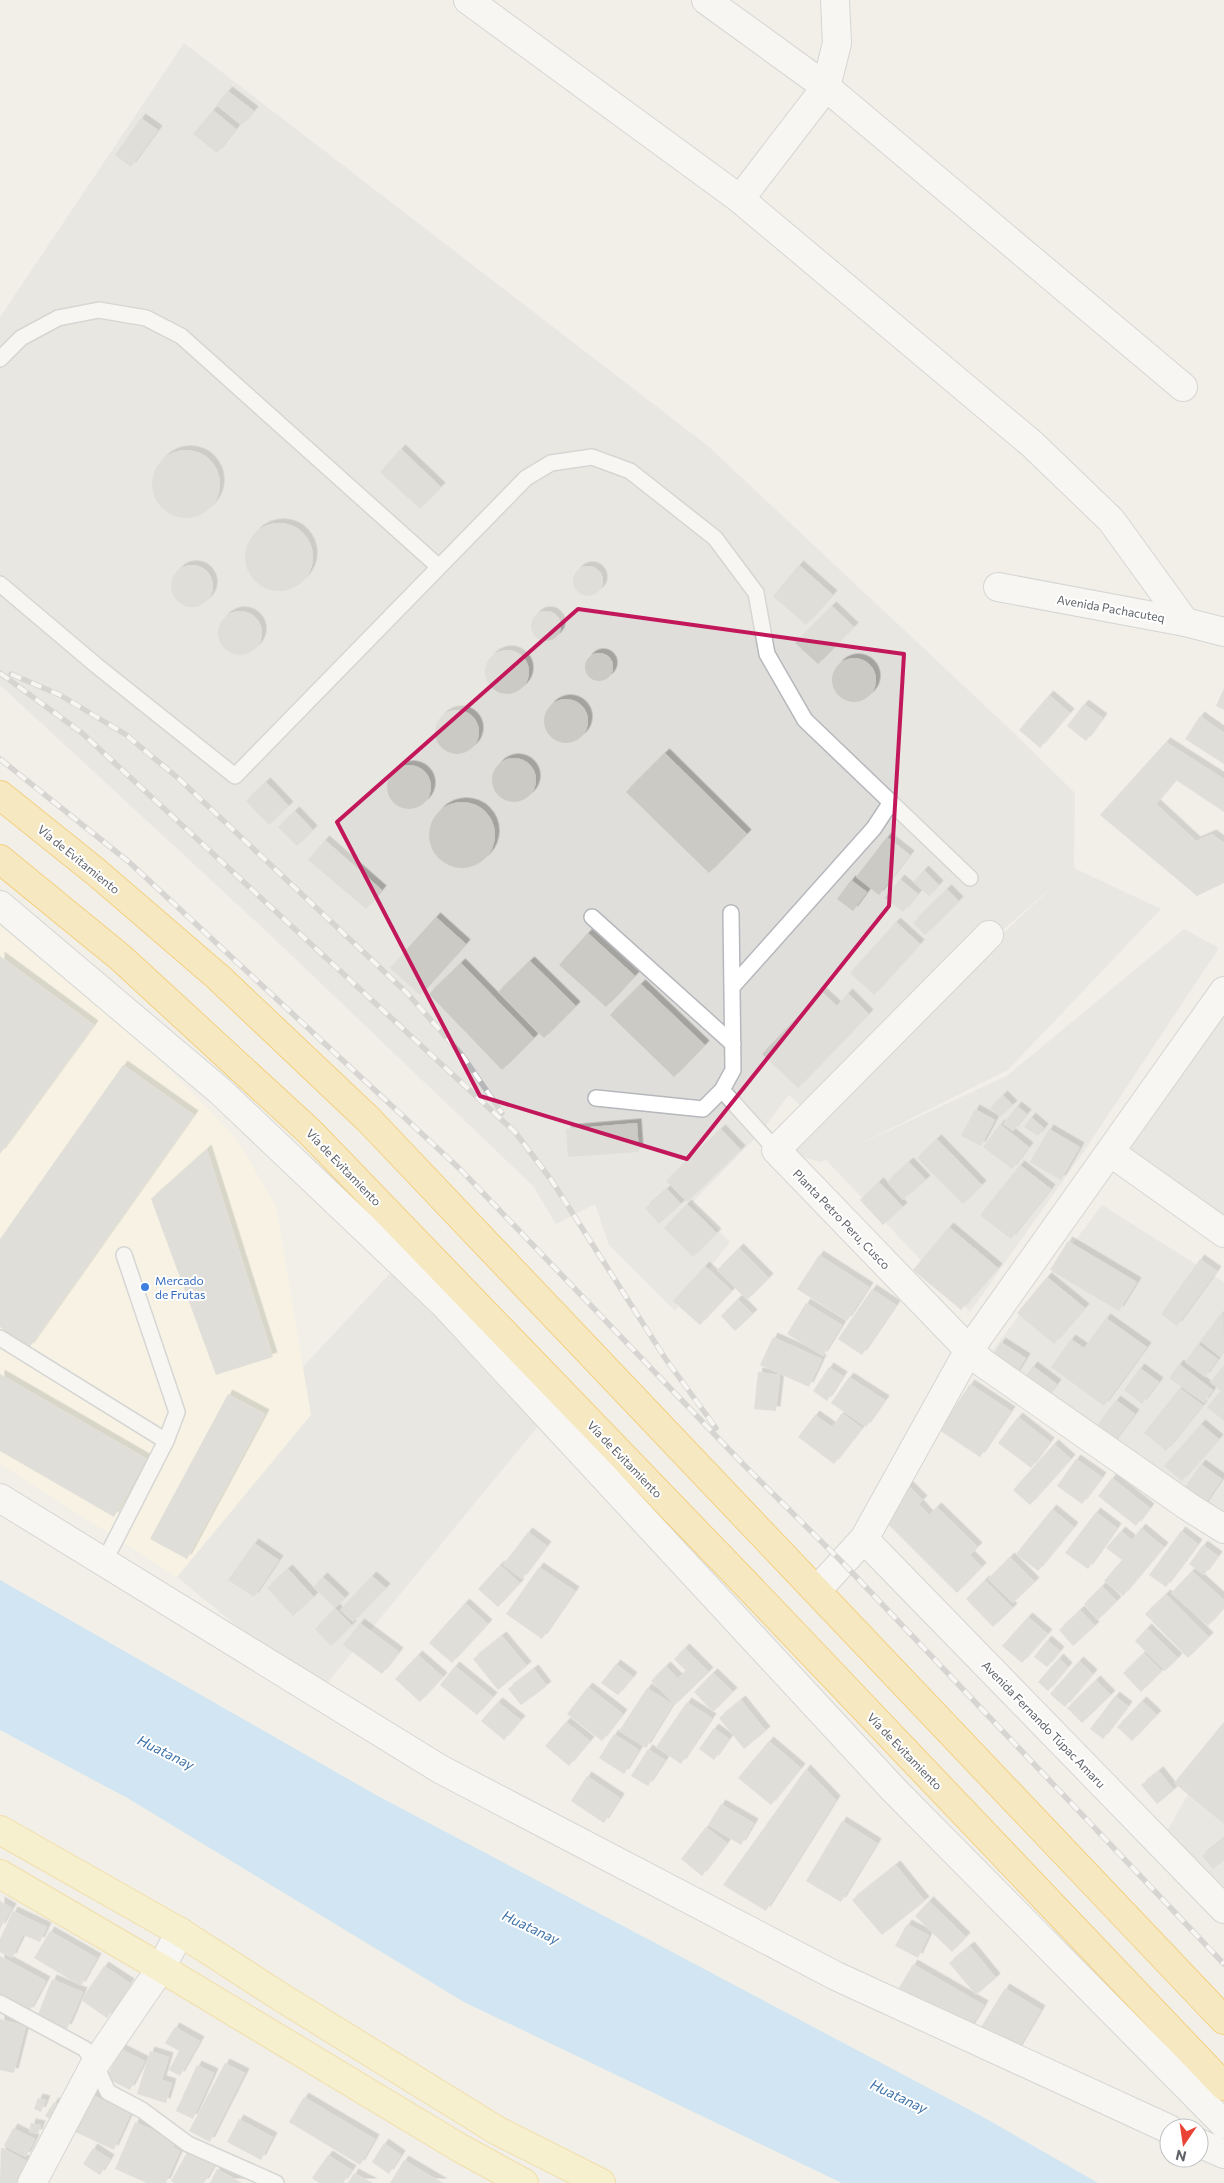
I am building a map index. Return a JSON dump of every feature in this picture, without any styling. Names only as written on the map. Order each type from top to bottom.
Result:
[{"type":"highway","name":"Vía de Evitamiento","points":[[0,795],[96,872],[218,977],[368,1119],[1224,2020]]},
{"type":"highway","name":"Vía de Evitamiento","points":[[0,859],[121,958],[310,1132],[452,1296],[749,1587],[1224,2086]]},
{"type":"main road","points":[[0,1830],[180,1932],[284,1999],[498,2131],[601,2183]]},
{"type":"main road","points":[[0,1874],[161,1968],[460,2148],[524,2183]]},
{"type":"street","points":[[468,0],[740,199],[1047,458],[1111,520],[1185,622]]},
{"type":"street","points":[[706,0],[826,87],[1184,387]]},
{"type":"street","points":[[732,0],[740,26]]},
{"type":"street","points":[[740,199],[826,87],[837,44],[835,0]]},
{"type":"street","name":"Avenida Pachacuteq","points":[[998,587],[1185,622],[1224,632]]},
{"type":"street","points":[[0,905],[220,1091],[452,1296],[894,1790],[1224,2124]]},
{"type":"street","points":[[776,1150],[989,935]]},
{"type":"street","points":[[817,1590],[864,1540],[969,1350],[1224,991]]},
{"type":"street","name":"Planta Petro Peru, Cusco","points":[[776,1150],[982,1363],[1189,1507],[1224,1529]]},
{"type":"street","points":[[1110,1152],[1224,1233]]},
{"type":"street","points":[[0,1498],[440,1769],[836,1976],[1159,2124]]},
{"type":"street","name":"Avenida Fernando Túpac Amaru","points":[[864,1540],[1224,1909]]},
{"type":"street","points":[[32,2183],[95,2064],[161,1968],[180,1932]]},
{"type":"street","points":[[1209,2147],[1224,2154]]},
{"type":"lane","points":[[0,359],[21,338],[58,318],[99,310],[146,318],[181,336],[439,567]]},
{"type":"lane","points":[[0,584],[97,666],[235,776],[526,478],[551,463],[592,457],[630,471],[716,538],[756,593],[767,654],[805,720],[970,878]]},
{"type":"lane","points":[[732,987],[874,828],[891,802]]},
{"type":"lane","points":[[596,1098],[703,1109],[722,1090],[733,1070],[731,913]]},
{"type":"lane","points":[[592,917],[733,1044]]},
{"type":"lane","points":[[722,1090],[776,1150]]},
{"type":"lane","points":[[104,1562],[166,1441],[177,1412],[124,1255]]},
{"type":"lane","points":[[0,1338],[166,1441]]},
{"type":"lane","points":[[0,2003],[85,2050],[95,2064],[108,2092],[142,2110],[188,2144],[276,2183]]},
{"type":"highlighted area","points":[[578,609],[904,654],[889,906],[687,1159],[480,1096],[337,822]]},
{"type":"shaded area","points":[[184,43],[708,446],[1014,733],[1075,793],[1074,868],[1161,909],[1008,1070],[852,1148],[1008,1075],[1184,929],[1219,948],[1084,1151],[970,1312],[826,1160],[821,1162],[776,1150],[1056,883],[803,1108],[789,1095],[760,1133],[692,1203],[730,1242],[675,1311],[609,1245],[595,1204],[556,1224],[533,1186],[265,930],[0,685],[0,317]]},
{"type":"shaded area","name":"Mercado de Frutas","points":[[0,921],[162,1062],[236,1138],[276,1206],[311,1415],[177,1577],[0,1464]]},
{"type":"shaded area","points":[[1224,998],[1224,1222],[1121,1153]]},
{"type":"shaded area","points":[[1102,1205],[1224,1282],[1224,1526],[983,1363]]},
{"type":"shaded area","points":[[393,1270],[548,1414],[319,1693],[177,1577],[311,1415],[303,1367]]},
{"type":"shaded area","points":[[1224,1732],[1224,1909],[1160,1843]]},
{"type":"water","name":"Huatanay","points":[[0,1580],[376,1795],[983,2117],[1098,2183],[909,2183],[477,1976],[142,1773],[0,1697]]},
{"type":"building","points":[[228,91],[254,111],[242,125],[216,105]]},
{"type":"building","points":[[213,110],[236,129],[217,153],[193,134]]},
{"type":"building","points":[[141,118],[158,130],[131,167],[115,155]]},
{"type":"building","points":[[401,449],[441,487],[420,509],[380,472]]},
{"type":"building","points":[[179,450],[193,450],[205,455],[215,465],[220,477],[220,491],[215,503],[205,513],[193,518],[179,518],[167,513],[157,503],[152,491],[152,477],[157,465],[167,455]]},
{"type":"building","points":[[272,523],[286,523],[298,528],[308,538],[313,550],[313,564],[308,576],[298,586],[286,591],[272,591],[260,586],[250,576],[245,564],[245,550],[250,538],[260,528]]},
{"type":"building","points":[[196,565],[204,568],[210,574],[213,586],[210,598],[204,604],[188,607],[180,604],[174,598],[171,582],[174,574],[180,568]]},
{"type":"building","points":[[799,565],[833,595],[806,625],[773,596]]},
{"type":"building","points":[[588,566],[598,571],[603,581],[598,591],[588,596],[578,591],[573,581],[578,571]]},
{"type":"building","points":[[832,606],[854,627],[818,664],[795,643]]},
{"type":"building","points":[[240,611],[252,615],[258,621],[262,633],[258,645],[252,651],[240,655],[228,651],[222,645],[218,633],[222,621],[228,615]]},
{"type":"building","points":[[546,611],[556,616],[561,626],[556,636],[546,641],[536,636],[531,626],[536,616]]},
{"type":"building","points":[[511,650],[523,656],[528,663],[528,681],[523,688],[516,693],[503,694],[495,691],[488,684],[485,668],[488,660],[495,653]]},
{"type":"building","points":[[599,653],[609,657],[613,667],[609,677],[599,681],[589,677],[585,667],[589,657]]},
{"type":"building","points":[[858,658],[870,664],[875,671],[875,689],[870,696],[863,701],[850,702],[842,699],[835,692],[832,676],[835,668],[842,661]]},
{"type":"building","points":[[1224,688],[1224,710],[1216,706]]},
{"type":"building","points":[[1049,695],[1070,713],[1040,748],[1019,730]]},
{"type":"building","points":[[570,699],[582,705],[587,712],[587,730],[582,737],[575,742],[562,743],[554,740],[547,733],[544,717],[547,709],[554,702]]},
{"type":"building","points":[[1084,704],[1103,718],[1086,741],[1067,726]]},
{"type":"building","points":[[461,710],[473,716],[478,723],[478,741],[473,748],[466,753],[453,754],[445,751],[438,744],[435,728],[438,720],[445,713]]},
{"type":"building","points":[[1200,716],[1224,733],[1224,764],[1185,739]]},
{"type":"building","points":[[1166,742],[1224,779],[1224,812],[1176,780],[1156,804],[1196,841],[1212,834],[1224,843],[1224,883],[1197,896],[1100,815]]},
{"type":"building","points":[[665,753],[747,834],[709,873],[626,792]]},
{"type":"building","points":[[518,758],[530,764],[535,771],[535,789],[530,796],[523,801],[510,802],[502,799],[495,792],[492,776],[495,768],[502,761]]},
{"type":"building","points":[[413,765],[425,771],[430,778],[430,796],[425,803],[418,808],[405,809],[397,806],[390,799],[387,783],[390,775],[397,768]]},
{"type":"building","points":[[266,782],[289,806],[269,825],[246,801]]},
{"type":"building","points":[[462,802],[474,805],[485,812],[492,823],[495,835],[492,847],[485,858],[474,865],[462,868],[450,865],[439,858],[432,847],[429,835],[432,823],[439,812],[450,805]]},
{"type":"building","points":[[295,811],[313,830],[297,846],[278,827]]},
{"type":"building","points":[[887,837],[910,855],[879,895],[856,877]]},
{"type":"building","points":[[325,840],[382,890],[366,909],[308,860]]},
{"type":"building","points":[[924,870],[939,885],[929,896],[913,882]]},
{"type":"building","points":[[900,879],[918,894],[903,912],[885,898]]},
{"type":"building","points":[[851,880],[867,892],[853,911],[837,899]]},
{"type":"building","points":[[947,889],[959,901],[925,935],[913,923]]},
{"type":"building","points":[[436,917],[466,944],[420,995],[390,968]]},
{"type":"building","points":[[896,922],[920,944],[874,995],[850,973]]},
{"type":"building","points":[[588,933],[635,976],[606,1007],[559,965]]},
{"type":"building","points":[[0,956],[94,1025],[0,1154]]},
{"type":"building","points":[[530,961],[576,1006],[544,1038],[498,992]]},
{"type":"building","points":[[461,963],[534,1038],[502,1070],[429,994]]},
{"type":"building","points":[[641,984],[705,1045],[674,1077],[610,1015]]},
{"type":"building","points":[[822,992],[837,1006],[848,993],[869,1014],[798,1088],[762,1054]]},
{"type":"building","points":[[123,1065],[194,1115],[29,1348],[0,1327],[0,1239]]},
{"type":"building","points":[[1003,1095],[1013,1105],[1000,1117],[990,1108]]},
{"type":"building","points":[[1017,1106],[1027,1114],[1013,1131],[1003,1124]]},
{"type":"building","points":[[975,1109],[995,1120],[981,1146],[961,1136]]},
{"type":"building","points":[[1031,1117],[1044,1128],[1038,1136],[1024,1127]]},
{"type":"building","points":[[637,1123],[639,1152],[568,1157],[566,1129]]},
{"type":"building","points":[[1000,1124],[1029,1147],[1012,1169],[983,1147]]},
{"type":"building","points":[[721,1129],[741,1150],[687,1202],[666,1181]]},
{"type":"building","points":[[1049,1129],[1080,1147],[1061,1180],[1030,1162]]},
{"type":"building","points":[[937,1139],[982,1185],[963,1204],[917,1158]]},
{"type":"building","points":[[207,1149],[273,1357],[216,1375],[151,1199]]},
{"type":"building","points":[[909,1162],[926,1180],[903,1200],[887,1182]]},
{"type":"building","points":[[1020,1165],[1051,1189],[1011,1239],[980,1215]]},
{"type":"building","points":[[879,1182],[903,1207],[883,1225],[860,1200]]},
{"type":"building","points":[[667,1189],[681,1204],[659,1224],[645,1208]]},
{"type":"building","points":[[687,1204],[717,1233],[693,1257],[664,1228]]},
{"type":"building","points":[[949,1227],[998,1268],[961,1310],[913,1270]]},
{"type":"building","points":[[1068,1241],[1137,1282],[1119,1311],[1050,1270]]},
{"type":"building","points":[[739,1248],[769,1278],[747,1300],[717,1270]]},
{"type":"building","points":[[819,1255],[869,1287],[847,1321],[797,1289]]},
{"type":"building","points":[[1200,1259],[1217,1271],[1177,1326],[1161,1314]]},
{"type":"building","points":[[705,1266],[732,1291],[700,1325],[673,1301]]},
{"type":"building","points":[[1047,1277],[1085,1308],[1054,1344],[1017,1313]]},
{"type":"building","points":[[872,1289],[896,1305],[862,1355],[838,1339]]},
{"type":"building","points":[[738,1299],[753,1314],[735,1331],[721,1316]]},
{"type":"building","points":[[806,1303],[842,1325],[823,1356],[787,1334]]},
{"type":"building","points":[[1223,1311],[1224,1353],[1220,1357],[1200,1341]]},
{"type":"building","points":[[1106,1318],[1147,1347],[1104,1406],[1051,1367],[1071,1339],[1084,1348]]},
{"type":"building","points":[[773,1337],[822,1359],[809,1387],[760,1365]]},
{"type":"building","points":[[1001,1342],[1026,1358],[1015,1376],[989,1361]]},
{"type":"building","points":[[1198,1344],[1218,1359],[1205,1377],[1185,1362]]},
{"type":"building","points":[[1179,1364],[1213,1390],[1204,1403],[1169,1378]]},
{"type":"building","points":[[1224,1365],[1224,1421],[1207,1407],[1221,1391],[1210,1382]]},
{"type":"building","points":[[1033,1366],[1057,1384],[1042,1403],[1019,1385]]},
{"type":"building","points":[[829,1367],[843,1376],[827,1401],[813,1391]]},
{"type":"building","points":[[1140,1368],[1159,1382],[1142,1404],[1124,1390]]},
{"type":"building","points":[[758,1372],[780,1375],[776,1411],[754,1409]]},
{"type":"building","points":[[0,1374],[147,1459],[114,1517],[0,1451]]},
{"type":"building","points":[[849,1377],[885,1400],[866,1427],[831,1403]]},
{"type":"building","points":[[970,1384],[1011,1411],[980,1457],[939,1430]]},
{"type":"building","points":[[1180,1388],[1203,1405],[1166,1451],[1144,1433]]},
{"type":"building","points":[[228,1394],[265,1414],[187,1559],[150,1539]]},
{"type":"building","points":[[1116,1400],[1135,1414],[1108,1450],[1089,1436]]},
{"type":"building","points":[[842,1413],[862,1428],[834,1464],[798,1437],[815,1415],[832,1427]]},
{"type":"building","points":[[1018,1417],[1050,1442],[1031,1468],[998,1443]]},
{"type":"building","points":[[1201,1424],[1219,1439],[1182,1481],[1164,1466]]},
{"type":"building","points":[[1054,1444],[1071,1459],[1030,1505],[1013,1490]]},
{"type":"building","points":[[1076,1459],[1102,1477],[1082,1504],[1057,1486]]},
{"type":"building","points":[[1201,1464],[1222,1479],[1201,1510],[1179,1496]]},
{"type":"building","points":[[1112,1478],[1150,1508],[1136,1526],[1098,1496]]},
{"type":"building","points":[[908,1485],[923,1500],[919,1504],[929,1515],[937,1507],[978,1547],[970,1555],[982,1567],[957,1593],[878,1514]]},
{"type":"building","points":[[1052,1509],[1074,1527],[1038,1571],[1016,1554]]},
{"type":"building","points":[[1096,1512],[1117,1528],[1088,1569],[1065,1553]]},
{"type":"building","points":[[1141,1528],[1164,1547],[1123,1596],[1104,1581],[1122,1560],[1106,1548],[1121,1531],[1132,1540]]},
{"type":"building","points":[[1181,1531],[1198,1544],[1166,1587],[1149,1575]]},
{"type":"building","points":[[528,1532],[547,1546],[522,1579],[503,1565]]},
{"type":"building","points":[[254,1543],[279,1560],[254,1597],[228,1580]]},
{"type":"building","points":[[1203,1545],[1218,1556],[1204,1575],[1189,1564]]},
{"type":"building","points":[[1010,1557],[1035,1582],[1013,1603],[988,1579]]},
{"type":"building","points":[[500,1565],[520,1583],[498,1607],[478,1589]]},
{"type":"building","points":[[539,1567],[575,1591],[542,1639],[506,1614]]},
{"type":"building","points":[[288,1569],[314,1597],[293,1616],[267,1588]]},
{"type":"building","points":[[1192,1571],[1224,1600],[1224,1608],[1208,1626],[1171,1593]]},
{"type":"building","points":[[372,1576],[386,1588],[353,1622],[340,1610]]},
{"type":"building","points":[[323,1577],[345,1598],[335,1608],[313,1587]]},
{"type":"building","points":[[985,1580],[1013,1608],[993,1627],[966,1599]]},
{"type":"building","points":[[1102,1586],[1117,1601],[1098,1620],[1084,1604]]},
{"type":"building","points":[[1166,1594],[1209,1637],[1188,1658],[1145,1614]]},
{"type":"building","points":[[465,1603],[488,1624],[452,1663],[429,1643]]},
{"type":"building","points":[[335,1608],[352,1625],[331,1646],[315,1629]]},
{"type":"building","points":[[1080,1610],[1095,1626],[1073,1646],[1059,1630]]},
{"type":"building","points":[[1028,1617],[1048,1634],[1022,1663],[1002,1646]]},
{"type":"building","points":[[360,1623],[399,1652],[382,1674],[343,1645]]},
{"type":"building","points":[[1147,1628],[1178,1658],[1165,1671],[1135,1641]]},
{"type":"building","points":[[502,1636],[527,1666],[498,1690],[473,1659]]},
{"type":"building","points":[[1047,1640],[1060,1651],[1047,1667],[1034,1657]]},
{"type":"building","points":[[685,1648],[709,1672],[675,1705],[651,1681],[666,1666],[678,1678],[686,1671],[674,1659]]},
{"type":"building","points":[[1144,1653],[1162,1671],[1141,1692],[1123,1673]]},
{"type":"building","points":[[418,1655],[443,1677],[420,1702],[395,1679]]},
{"type":"building","points":[[1059,1658],[1068,1667],[1048,1691],[1038,1682]]},
{"type":"building","points":[[1079,1661],[1093,1674],[1065,1707],[1050,1694]]},
{"type":"building","points":[[616,1664],[633,1677],[618,1695],[601,1683]]},
{"type":"building","points":[[455,1666],[493,1697],[477,1715],[440,1685]]},
{"type":"building","points":[[534,1669],[547,1686],[521,1705],[508,1689]]},
{"type":"building","points":[[713,1673],[733,1692],[713,1712],[694,1692]]},
{"type":"building","points":[[1096,1680],[1111,1695],[1082,1723],[1067,1708]]},
{"type":"building","points":[[588,1687],[623,1714],[602,1741],[567,1714]]},
{"type":"building","points":[[647,1688],[673,1704],[646,1748],[619,1731]]},
{"type":"building","points":[[1115,1696],[1128,1706],[1103,1739],[1090,1729]]},
{"type":"building","points":[[741,1700],[766,1731],[744,1749],[719,1718]]},
{"type":"building","points":[[1142,1701],[1157,1715],[1132,1741],[1117,1727]]},
{"type":"building","points":[[498,1702],[521,1720],[504,1740],[481,1721]]},
{"type":"building","points":[[687,1702],[712,1718],[681,1764],[656,1747]]},
{"type":"building","points":[[566,1722],[590,1741],[569,1766],[545,1746]]},
{"type":"building","points":[[1224,1722],[1224,1824],[1174,1783]]},
{"type":"building","points":[[714,1728],[729,1739],[714,1760],[699,1749]]},
{"type":"building","points":[[614,1734],[639,1750],[624,1774],[599,1758]]},
{"type":"building","points":[[769,1741],[801,1768],[771,1805],[738,1778]]},
{"type":"building","points":[[648,1749],[665,1760],[648,1786],[631,1776]]},
{"type":"building","points":[[806,1769],[836,1800],[766,1911],[723,1885]]},
{"type":"building","points":[[1159,1771],[1174,1790],[1157,1804],[1141,1785]]},
{"type":"building","points":[[587,1776],[620,1798],[604,1823],[571,1801]]},
{"type":"building","points":[[721,1804],[754,1823],[741,1845],[708,1825]]},
{"type":"building","points":[[842,1821],[877,1843],[841,1902],[806,1881]]},
{"type":"building","points":[[706,1827],[727,1843],[702,1876],[681,1859]]},
{"type":"building","points":[[1224,1838],[1224,1860],[1213,1869],[1202,1856]]},
{"type":"building","points":[[896,1865],[925,1901],[882,1935],[852,1900]]},
{"type":"building","points":[[0,1901],[12,1908],[0,1929]]},
{"type":"building","points":[[929,1901],[966,1937],[952,1952],[915,1916]]},
{"type":"building","points":[[13,1911],[47,1927],[40,1942],[23,1935],[12,1958],[0,1952],[0,1939]]},
{"type":"building","points":[[907,1924],[929,1935],[918,1958],[895,1946]]},
{"type":"building","points":[[50,1931],[97,1958],[81,1986],[34,1958]]},
{"type":"building","points":[[970,1946],[996,1978],[976,1995],[949,1963]]},
{"type":"building","points":[[0,1956],[46,1981],[29,2012],[0,1995]]},
{"type":"building","points":[[913,1964],[984,2005],[970,2029],[899,1988]]},
{"type":"building","points":[[104,1966],[130,1983],[107,2018],[81,2000]]},
{"type":"building","points":[[52,1979],[83,1992],[67,2029],[37,2017]]},
{"type":"building","points":[[1005,1988],[1041,2010],[1017,2051],[980,2029]]},
{"type":"building","points":[[0,2019],[26,2026],[14,2073],[0,2070]]},
{"type":"building","points":[[175,2027],[200,2041],[180,2076],[169,2070],[179,2051],[165,2043]]},
{"type":"building","points":[[121,2049],[145,2061],[130,2090],[106,2078]]},
{"type":"building","points":[[150,2051],[169,2057],[162,2080],[172,2083],[166,2103],[137,2094]]},
{"type":"building","points":[[225,2063],[245,2073],[210,2142],[189,2131]]},
{"type":"building","points":[[197,2065],[214,2073],[193,2119],[176,2111]]},
{"type":"building","points":[[86,2092],[131,2113],[114,2150],[69,2129]]},
{"type":"building","points":[[304,2097],[375,2139],[360,2165],[289,2122]]},
{"type":"building","points":[[38,2098],[46,2100],[41,2112],[34,2109]]},
{"type":"building","points":[[54,2102],[68,2110],[59,2125],[45,2116]]},
{"type":"building","points":[[239,2119],[273,2137],[261,2160],[227,2142]]},
{"type":"building","points":[[135,2122],[176,2140],[173,2147],[180,2151],[166,2183],[147,2183],[115,2169]]},
{"type":"building","points":[[31,2123],[41,2125],[38,2134],[29,2132]]},
{"type":"building","points":[[13,2128],[35,2139],[26,2157],[4,2146]]},
{"type":"building","points":[[384,2143],[401,2155],[389,2174],[372,2162]]},
{"type":"building","points":[[1,2147],[34,2165],[25,2183],[0,2183]]},
{"type":"building","points":[[190,2147],[216,2162],[204,2183],[174,2183],[171,2181]]},
{"type":"building","points":[[93,2148],[110,2159],[100,2175],[83,2164]]},
{"type":"building","points":[[328,2155],[352,2170],[343,2183],[319,2183],[312,2178]]},
{"type":"building","points":[[404,2160],[443,2183],[390,2183]]},
{"type":"building","points":[[217,2169],[242,2183],[210,2183]]},
{"type":"building","points":[[354,2173],[373,2183],[348,2183]]},
{"type":"waterway","points":[[0,1697],[142,1773],[477,1976],[909,2183]]},
{"type":"railway","points":[[0,673],[82,733],[515,1132],[552,1181],[665,1358],[716,1428]]},
{"type":"railway","points":[[11,674],[60,695],[125,734],[178,778],[406,992],[462,1055],[502,1113]]},
{"type":"railway","points":[[0,759],[129,862],[461,1170],[741,1462],[843,1563],[1224,1964]]},
{"type":"place","name":"Mercado de Frutas","points":[[145,1287]]}]
